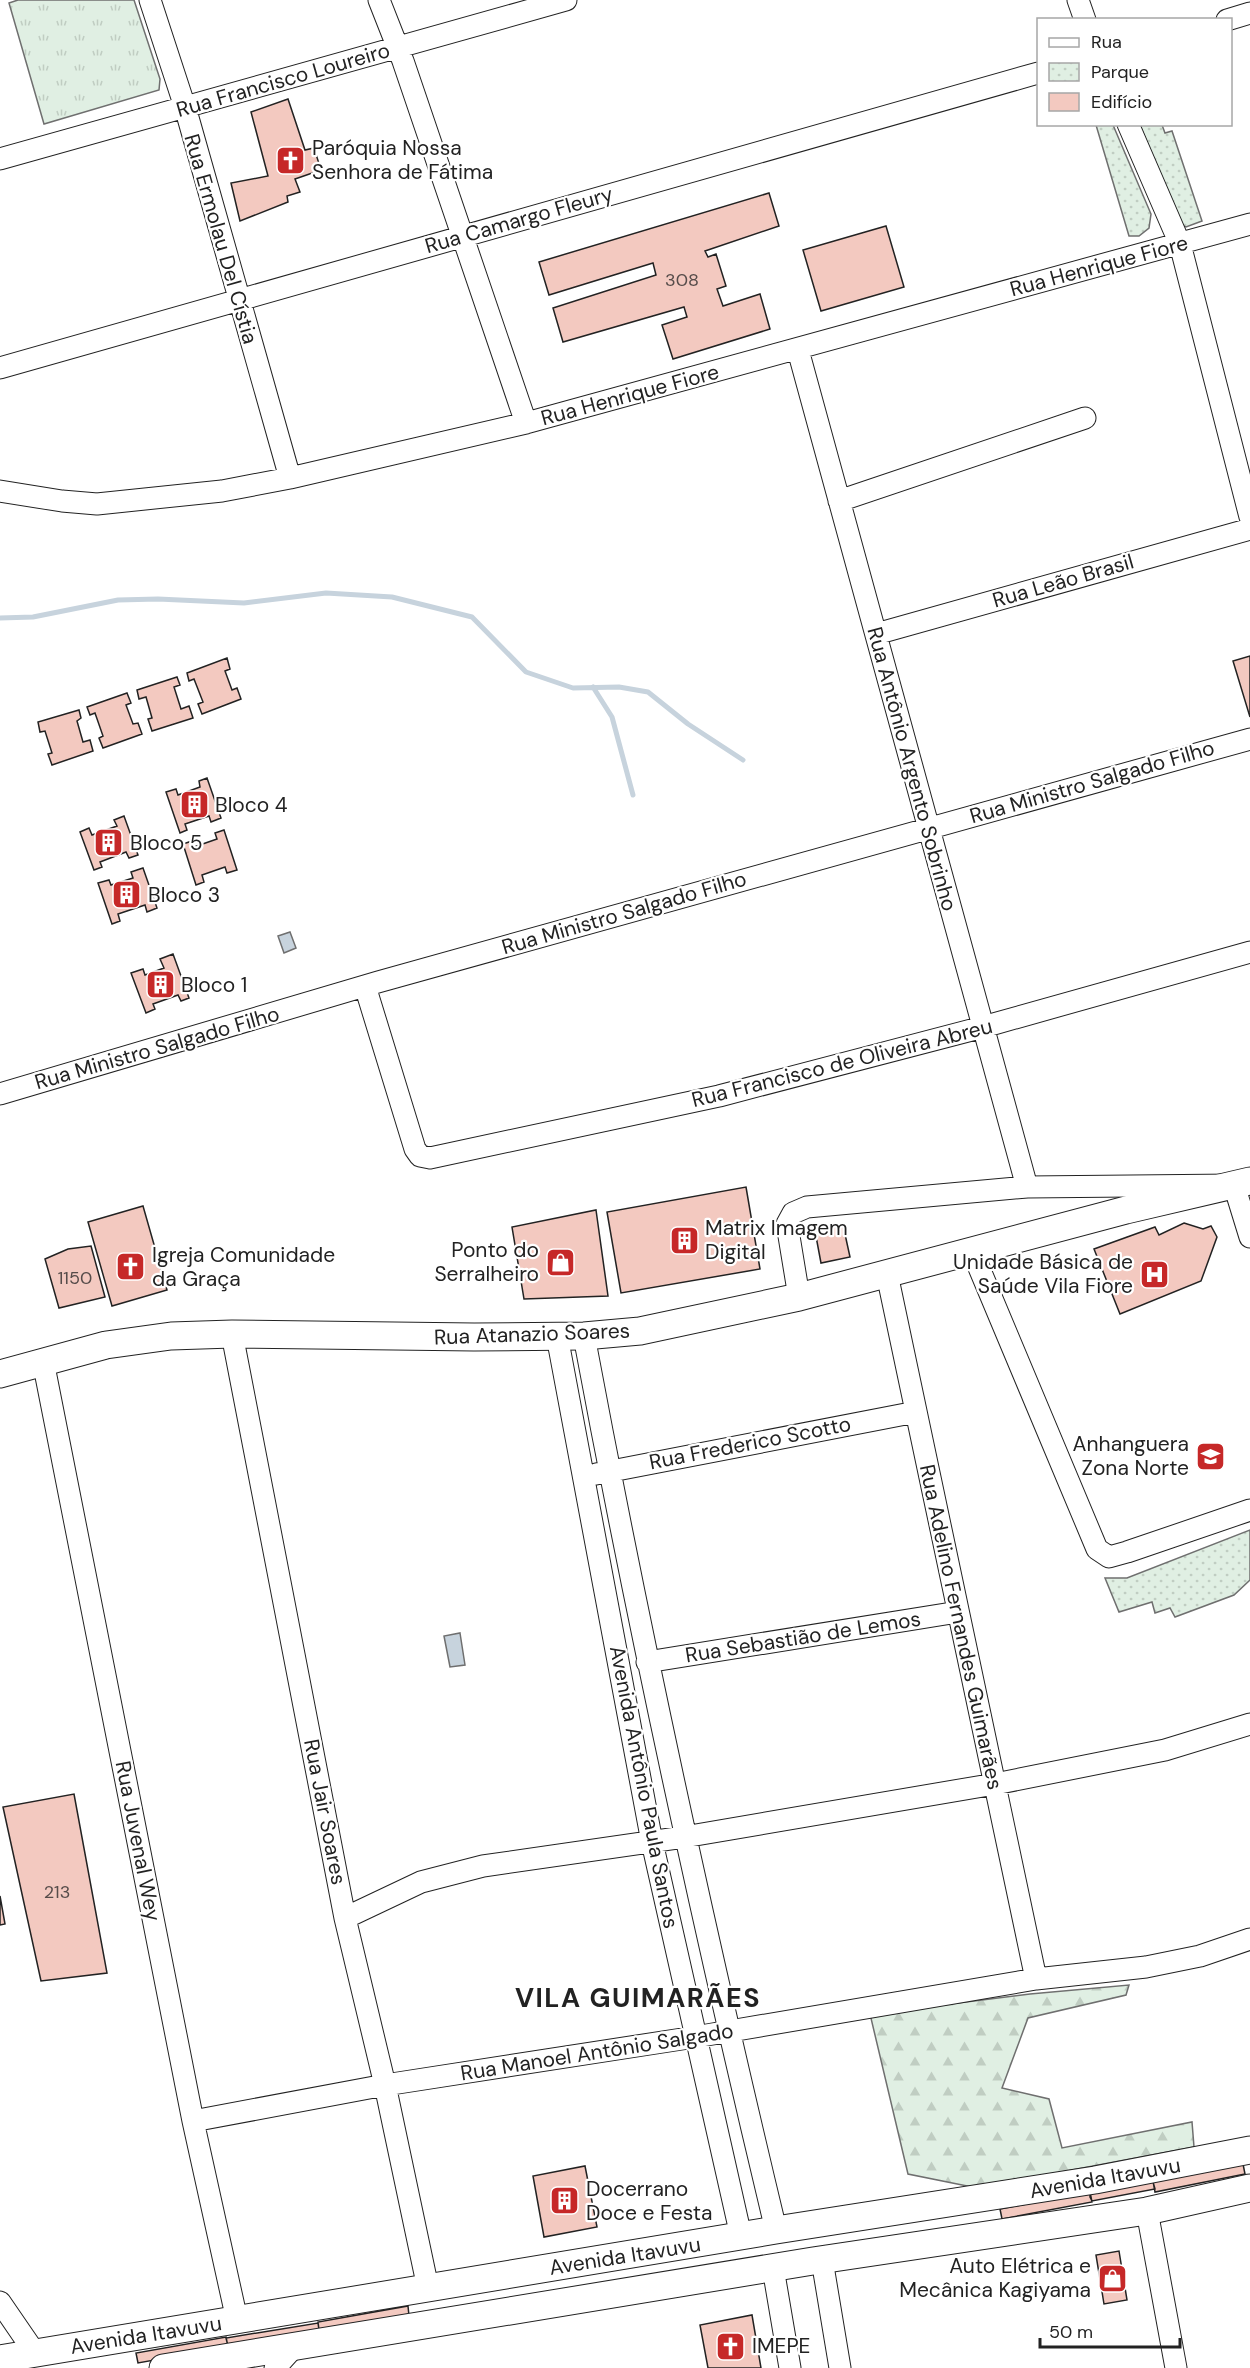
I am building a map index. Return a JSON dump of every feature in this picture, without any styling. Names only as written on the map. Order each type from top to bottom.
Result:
[{"type":"main road","name":"Rua Atanazio Soares","points":[[0,1374],[106,1345],[171,1336],[232,1334],[584,1336],[640,1331],[799,1297],[972,1251],[1123,1198],[1242,1183]]},
{"type":"main road","name":"Avenida Itavuvu","points":[[0,2359],[45,2361],[237,2320],[776,2230],[1095,2180],[1250,2150]]},
{"type":"main road","name":"Avenida Itavuvu","points":[[163,2368],[822,2260],[1147,2211],[1250,2188]]},
{"type":"street","name":"Rua Ermolau Del Cístia","points":[[150,0],[185,107],[290,478]]},
{"type":"street","points":[[379,0],[398,47],[526,423]]},
{"type":"street","name":"Rua Francisco Loureiro","points":[[0,159],[566,0]]},
{"type":"street","points":[[1078,0],[1084,18]]},
{"type":"street","points":[[1232,18],[1250,13]]},
{"type":"street","name":"Rua Camargo Fleury","points":[[0,368],[1037,73]]},
{"type":"street","points":[[1129,126],[1180,244],[1250,517]]},
{"type":"street","name":"Rua Henrique Fiore","points":[[0,491],[62,501],[108,503],[222,491],[290,478],[526,423],[1250,224]]},
{"type":"street","name":"Rua Antônio Argento Sobrinho","points":[[798,350],[1027,1187]]},
{"type":"street","points":[[840,501],[1085,418]]},
{"type":"street","name":"Rua Leão Brasil","points":[[876,634],[1250,529]]},
{"type":"street","name":"Rua Ministro Salgado Filho","points":[[0,1094],[365,986],[1250,739]]},
{"type":"street","name":"Rua Francisco de Oliveira Abreu","points":[[365,986],[415,1149],[420,1156],[430,1158],[719,1096],[983,1027],[1250,952]]},
{"type":"street","points":[[1242,1183],[1250,1237]]},
{"type":"street","points":[[799,1297],[787,1224],[793,1213],[807,1207],[1027,1187],[1123,1198]]},
{"type":"street","points":[[972,1251],[1096,1549],[1109,1557],[1250,1510]]},
{"type":"street","name":"Rua Adelino Fernandes Guimarães","points":[[887,1274],[1036,1979]]},
{"type":"street","name":"Rua Jair Soares","points":[[232,1334],[345,1918],[385,2085],[428,2288]]},
{"type":"street","name":"Avenida Antônio Paula Santos","points":[[557,1336],[652,1842],[741,2236]]},
{"type":"street","name":"Avenida Antônio Paula Santos","points":[[584,1336],[647,1662],[684,1837],[776,2230]]},
{"type":"street","name":"Rua Juvenal Wey","points":[[43,1361],[193,2121],[237,2320]]},
{"type":"street","name":"Rua Frederico Scotto","points":[[584,1477],[916,1412]]},
{"type":"street","name":"Rua Sebastião de Lemos","points":[[647,1662],[958,1612]]},
{"type":"street","points":[[345,1918],[421,1882],[483,1866],[684,1837],[995,1784],[1164,1749],[1250,1724]]},
{"type":"street","name":"Rua Manoel Antônio Salgado","points":[[193,2121],[385,2085],[695,2037],[1036,1979],[1146,1967],[1200,1956],[1250,1939]]},
{"type":"street","points":[[1147,2211],[1176,2368]]},
{"type":"street","points":[[822,2260],[840,2368]]},
{"type":"street","points":[[773,2268],[790,2368]]},
{"type":"street","points":[[0,2302],[45,2361]]},
{"type":"street","points":[[275,2368],[295,2346]]},
{"type":"green space","points":[[18,0],[134,0],[160,79],[159,90],[44,124],[9,3]]},
{"type":"green space","points":[[1096,126],[1113,126],[1151,214],[1149,228],[1139,236],[1129,236]]},
{"type":"green space","points":[[1140,126],[1162,126],[1165,133],[1172,131],[1202,221],[1186,227],[1179,224]]},
{"type":"green space","points":[[1250,1530],[1250,1580],[1234,1595],[1175,1617],[1170,1608],[1155,1613],[1152,1602],[1119,1612],[1105,1578],[1127,1578]]},
{"type":"green space","points":[[1129,1985],[1126,1995],[1028,2018],[1002,2088],[1049,2099],[1062,2148],[1192,2122],[1194,2147],[977,2188],[908,2174],[870,2014],[1030,1994]]},
{"type":"shaded area","points":[[290,932],[296,948],[284,953],[278,936]]},
{"type":"shaded area","points":[[460,1633],[465,1665],[450,1667],[444,1636]]},
{"type":"building","name":"Paróquia Nossa Senhora de Fátima","points":[[288,99],[305,150],[314,148],[321,170],[295,179],[300,192],[287,196],[288,202],[240,221],[231,183],[268,176],[251,112]]},
{"type":"building","points":[[769,193],[779,226],[705,251],[708,257],[716,254],[726,286],[717,289],[723,306],[760,294],[770,329],[673,359],[662,325],[687,317],[684,307],[563,342],[553,308],[656,275],[653,263],[549,295],[539,262]]},
{"type":"building","points":[[886,226],[904,287],[821,311],[803,250]]},
{"type":"building","points":[[1250,656],[1250,717],[1233,661]]},
{"type":"building","points":[[227,658],[230,669],[225,671],[232,690],[237,688],[241,699],[202,714],[198,704],[203,702],[194,679],[189,681],[187,673]]},
{"type":"building","points":[[177,677],[180,685],[174,687],[181,709],[189,706],[193,718],[152,731],[148,719],[152,718],[146,697],[139,699],[137,690]]},
{"type":"building","points":[[127,693],[131,703],[126,705],[133,724],[138,723],[142,734],[103,748],[99,738],[103,736],[95,713],[90,715],[87,707]]},
{"type":"building","points":[[79,710],[81,718],[77,721],[83,742],[90,740],[93,751],[52,765],[48,754],[52,753],[45,731],[40,732],[38,722]]},
{"type":"building","name":"Bloco 4","points":[[207,778],[221,818],[211,822],[209,816],[185,824],[187,830],[180,833],[166,792],[176,789],[178,795],[200,787],[199,781]]},
{"type":"building","name":"Bloco 5","points":[[124,816],[138,855],[129,858],[126,852],[100,862],[102,867],[94,870],[80,832],[89,828],[92,835],[117,826],[114,820]]},
{"type":"building","points":[[224,830],[237,870],[227,873],[225,867],[202,875],[204,882],[196,885],[183,844],[192,841],[194,847],[217,839],[215,833]]},
{"type":"building","name":"Bloco 3","points":[[143,868],[157,908],[147,912],[145,905],[118,914],[120,921],[112,924],[98,883],[109,880],[111,885],[133,878],[131,872]]},
{"type":"building","name":"Bloco 1","points":[[173,954],[189,998],[181,1001],[178,995],[153,1004],[155,1009],[146,1013],[131,973],[143,969],[145,975],[164,968],[160,959]]},
{"type":"building","name":"Matrix Imagem Digital","points":[[746,1187],[760,1269],[621,1293],[607,1212]]},
{"type":"building","name":"Igreja Comunidade da Graça","points":[[143,1206],[167,1290],[112,1306],[88,1222]]},
{"type":"building","name":"Ponto do Serralheiro","points":[[596,1210],[608,1296],[524,1299],[512,1227]]},
{"type":"building","name":"Unidade Básica de Saúde Vila Fiore","points":[[1184,1223],[1203,1229],[1211,1226],[1217,1237],[1201,1281],[1120,1314],[1094,1249],[1155,1227],[1159,1235]]},
{"type":"building","points":[[843,1225],[850,1257],[821,1263],[815,1231]]},
{"type":"building","points":[[91,1246],[105,1297],[59,1308],[45,1259],[68,1249]]},
{"type":"building","points":[[74,1794],[107,1973],[41,1981],[3,1807]]},
{"type":"building","points":[[0,1896],[5,1924],[0,1925]]},
{"type":"building","points":[[1243,2164],[1245,2174],[1155,2192],[1153,2181]]},
{"type":"building","name":"Docerrano Doce e Festa","points":[[585,2166],[597,2227],[544,2237],[533,2176]]},
{"type":"building","points":[[1153,2182],[1155,2189],[1092,2201],[1090,2197],[1090,2193]]},
{"type":"building","points":[[1090,2192],[1092,2202],[1002,2219],[1000,2209]]},
{"type":"building","name":"Auto Elétrica e Mecânica Kagiyama","points":[[1119,2251],[1127,2300],[1104,2304],[1096,2255]]},
{"type":"building","points":[[408,2306],[409,2316],[319,2330],[318,2322]]},
{"type":"building","name":"IMEPE","points":[[752,2315],[761,2368],[708,2368],[700,2325]]},
{"type":"building","points":[[318,2323],[319,2330],[228,2346],[226,2338]]},
{"type":"building","points":[[226,2337],[228,2347],[138,2363],[136,2353]]},
{"type":"waterway","points":[[0,618],[33,617],[118,600],[158,599],[244,603],[326,593],[392,597],[472,617],[526,672],[573,688],[619,687],[648,692],[688,724],[743,760]]},
{"type":"waterway","points":[[593,687],[612,717],[633,795]]},
{"type":"place","name":"Paróquia Nossa Senhora de Fátima","points":[[291,160]]},
{"type":"place","name":"Bloco 4","points":[[194,805]]},
{"type":"place","name":"Bloco 5","points":[[109,843]]},
{"type":"place","name":"Bloco 3","points":[[127,895]]},
{"type":"place","name":"Bloco 1","points":[[160,985]]},
{"type":"place","name":"Matrix Imagem Digital","points":[[684,1240]]},
{"type":"place","name":"Ponto do Serralheiro","points":[[560,1262]]},
{"type":"place","name":"Igreja Comunidade da Graça","points":[[131,1267]]},
{"type":"place","name":"Unidade Básica de Saúde Vila Fiore","points":[[1154,1274]]},
{"type":"place","name":"Anhanguera Zona Norte","points":[[1210,1456]]},
{"type":"place","name":"Docerrano Doce e Festa","points":[[565,2201]]},
{"type":"place","name":"Auto Elétrica e Mecânica Kagiyama","points":[[1112,2278]]},
{"type":"place","name":"IMEPE","points":[[731,2346]]},
{"type":"district","name":"VILA GUIMARÃES","points":[[638,1997]]}]
